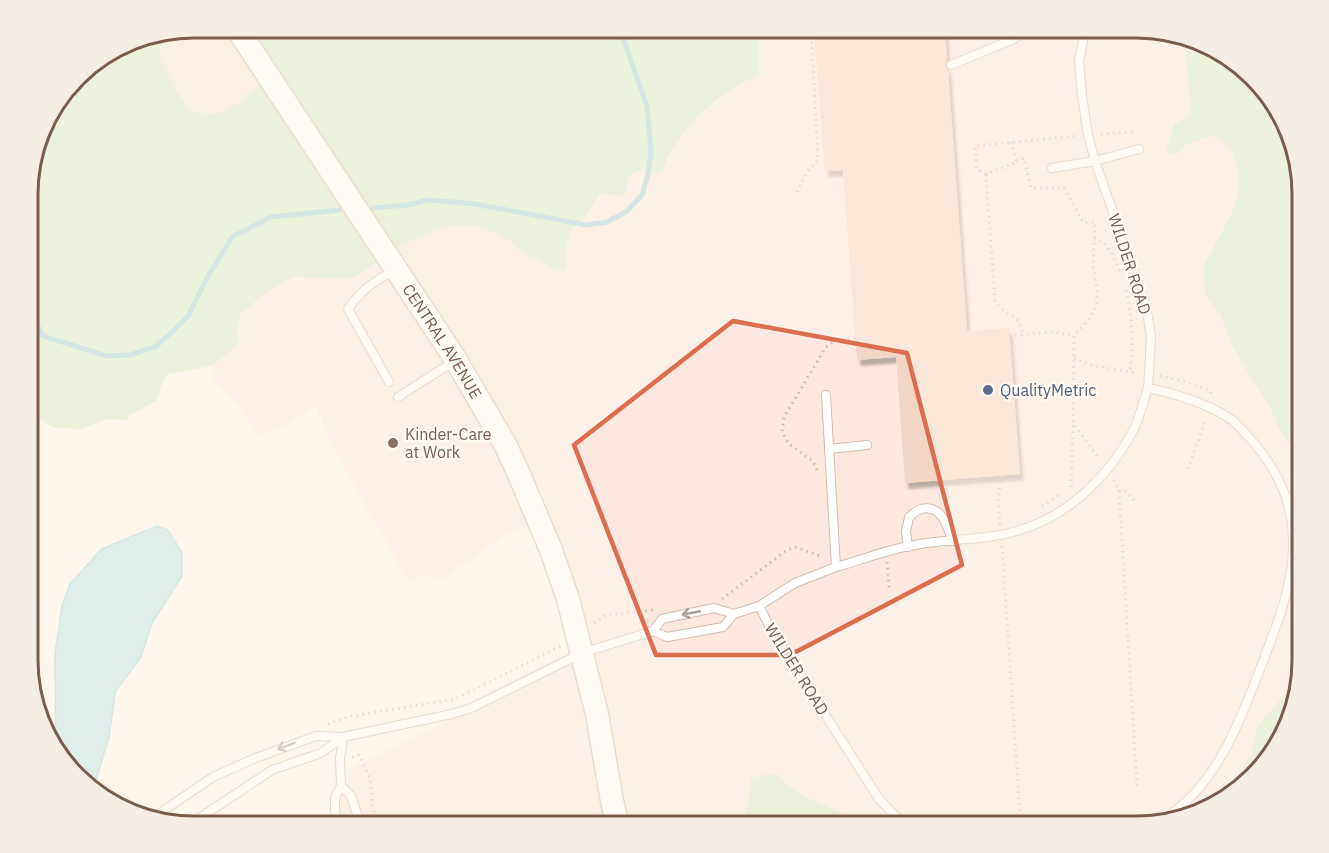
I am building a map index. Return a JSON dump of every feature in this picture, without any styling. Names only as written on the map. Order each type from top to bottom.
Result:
[{"type":"main road","name":"CENTRAL AVENUE","points":[[243,38],[457,360],[506,446],[551,550],[568,599],[597,714],[615,816]]},
{"type":"lane","points":[[951,65],[1015,38]]},
{"type":"lane","name":"WILDER ROAD","points":[[343,737],[471,708],[582,653],[653,631],[662,619],[714,608],[734,614],[759,606],[795,583],[836,567],[908,547],[1023,530],[1062,510],[1095,484],[1118,457],[1134,429],[1148,388],[1151,337],[1146,306],[1088,135],[1079,61],[1084,38]]},
{"type":"lane","points":[[1052,168],[1095,161],[1139,149]]},
{"type":"lane","points":[[389,382],[348,309],[359,293],[376,280],[397,270]]},
{"type":"lane","points":[[398,397],[457,360]]},
{"type":"lane","points":[[1148,388],[1177,394],[1234,421],[1263,454],[1283,486],[1291,523]]},
{"type":"lane","points":[[826,395],[836,567]]},
{"type":"lane","points":[[829,448],[867,446]]},
{"type":"lane","points":[[908,547],[906,532],[909,518],[921,509],[935,510],[946,520],[952,541]]},
{"type":"lane","points":[[1174,811],[1200,790],[1213,772],[1240,722],[1279,619],[1289,581],[1291,560]]},
{"type":"lane","name":"WILDER ROAD","points":[[759,606],[773,633],[879,799],[895,815]]},
{"type":"lane","points":[[653,631],[666,637],[723,627],[734,614]]},
{"type":"lane","points":[[161,812],[213,777],[267,753],[316,736],[343,737]]},
{"type":"lane","points":[[336,816],[335,796],[341,786],[340,759],[343,737]]},
{"type":"lane","points":[[203,816],[272,770],[321,753],[343,737]]},
{"type":"lane","points":[[267,753],[272,770]]},
{"type":"lane","points":[[341,786],[351,796],[358,816]]},
{"type":"path","points":[[797,192],[807,172],[819,160],[811,38]]},
{"type":"path","points":[[986,174],[977,169],[975,146],[1136,132]]},
{"type":"path","points":[[1011,142],[1017,162]]},
{"type":"path","points":[[986,174],[1024,158],[1031,188],[1064,188],[1084,223],[1095,222],[1093,266],[1097,304],[1091,316],[1074,336],[1071,488]]},
{"type":"path","points":[[986,174],[995,301],[999,307],[1021,324],[1023,334]]},
{"type":"path","points":[[1094,239],[1103,242],[1112,254],[1120,273]]},
{"type":"path","points":[[1124,283],[1131,313],[1130,371]]},
{"type":"path","points":[[1010,336],[1053,332],[1074,336]]},
{"type":"path","points":[[817,474],[813,461],[789,444],[782,432],[784,417],[826,347],[836,340],[855,338]]},
{"type":"path","points":[[1073,423],[1107,470],[1119,491],[1137,787]]},
{"type":"path","points":[[1094,467],[1100,460]]},
{"type":"path","points":[[1002,476],[998,497],[1020,815]]},
{"type":"path","points":[[1036,509],[1080,480]]},
{"type":"path","points":[[1119,491],[1124,490],[1136,502]]},
{"type":"path","points":[[992,523],[1007,520]]},
{"type":"path","points":[[720,600],[787,550],[795,547],[820,556],[823,553]]},
{"type":"path","points":[[606,615],[657,609]]},
{"type":"path","points":[[319,728],[347,717],[455,699],[559,648]]},
{"type":"path","points":[[340,759],[359,755],[370,778],[373,809],[376,816]]},
{"type":"highlighted area","points":[[733,321],[907,353],[962,565],[790,655],[656,655],[574,445]]},
{"type":"shaded area","points":[[244,38],[268,79],[239,103],[215,115],[192,111],[177,92],[160,58],[163,40]]},
{"type":"shaded area","points":[[759,38],[1136,38],[1156,39],[1185,46],[1191,112],[1186,118],[1174,124],[1168,156],[1188,144],[1215,135],[1230,149],[1239,172],[1238,194],[1232,213],[1203,266],[1205,296],[1221,315],[1232,347],[1291,446],[1289,689],[1256,728],[1251,755],[1240,775],[1214,795],[1166,813],[1146,815],[847,815],[803,796],[773,773],[751,815],[337,816],[342,786],[351,769],[580,657],[539,522],[502,537],[443,579],[423,574],[409,583],[328,438],[316,405],[275,431],[258,436],[236,402],[213,378],[212,366],[239,344],[237,334],[241,313],[271,289],[294,277],[317,276],[383,259],[510,449],[541,430],[559,429],[597,409],[600,377],[584,343],[566,278],[567,243],[571,230],[583,220],[601,192],[623,196],[630,176],[648,167],[662,172],[675,144],[694,121],[734,88],[748,79],[759,76]]},
{"type":"shaded area","points":[[476,225],[500,235],[530,256],[556,270],[566,271],[584,343],[600,377],[597,409],[559,429],[541,430],[510,449],[394,249],[442,227]]},
{"type":"green space","points":[[244,38],[759,38],[759,76],[737,86],[702,113],[674,146],[662,172],[654,173],[648,167],[630,175],[624,197],[601,193],[583,220],[571,230],[567,243],[566,271],[556,270],[530,256],[500,235],[476,225],[442,227],[394,249],[383,259],[351,279],[294,277],[271,289],[241,313],[237,334],[239,344],[212,366],[168,374],[162,383],[157,401],[128,416],[127,420],[107,419],[81,429],[54,428],[38,418],[38,193],[40,163],[58,115],[91,76],[115,58],[163,40],[160,58],[177,92],[192,111],[215,115],[239,103],[268,78]]},
{"type":"green space","points":[[1184,46],[1214,58],[1253,91],[1271,115],[1289,163],[1291,183],[1291,446],[1232,347],[1221,315],[1205,296],[1203,266],[1232,213],[1238,194],[1239,172],[1230,149],[1215,135],[1188,144],[1168,156],[1166,149],[1174,124],[1186,118],[1191,112]]},
{"type":"green space","points":[[1289,689],[1275,729],[1253,762],[1239,776],[1251,755],[1256,728]]},
{"type":"green space","points":[[773,773],[803,796],[847,815],[746,815],[751,778]]},
{"type":"water","points":[[157,526],[168,530],[182,553],[182,576],[152,623],[141,657],[115,692],[109,737],[96,781],[70,755],[56,733],[55,654],[62,606],[70,584],[102,549]]},
{"type":"building","points":[[815,38],[946,38],[947,60],[945,65],[948,70],[967,331],[1009,328],[1020,474],[905,483],[896,357],[857,360],[843,170],[825,171]]},
{"type":"waterway","points":[[373,208],[407,205],[429,200],[475,204],[586,225],[607,222],[626,212],[642,195],[651,152],[647,106],[623,38]]},
{"type":"waterway","points":[[38,326],[43,336],[107,356],[130,355],[155,347],[188,316],[208,276],[232,237],[271,217],[340,210]]},
{"type":"place","name":"QualityMetric","points":[[988,390]]},
{"type":"place","name":"Kinder-Care at Work","points":[[393,443]]}]
